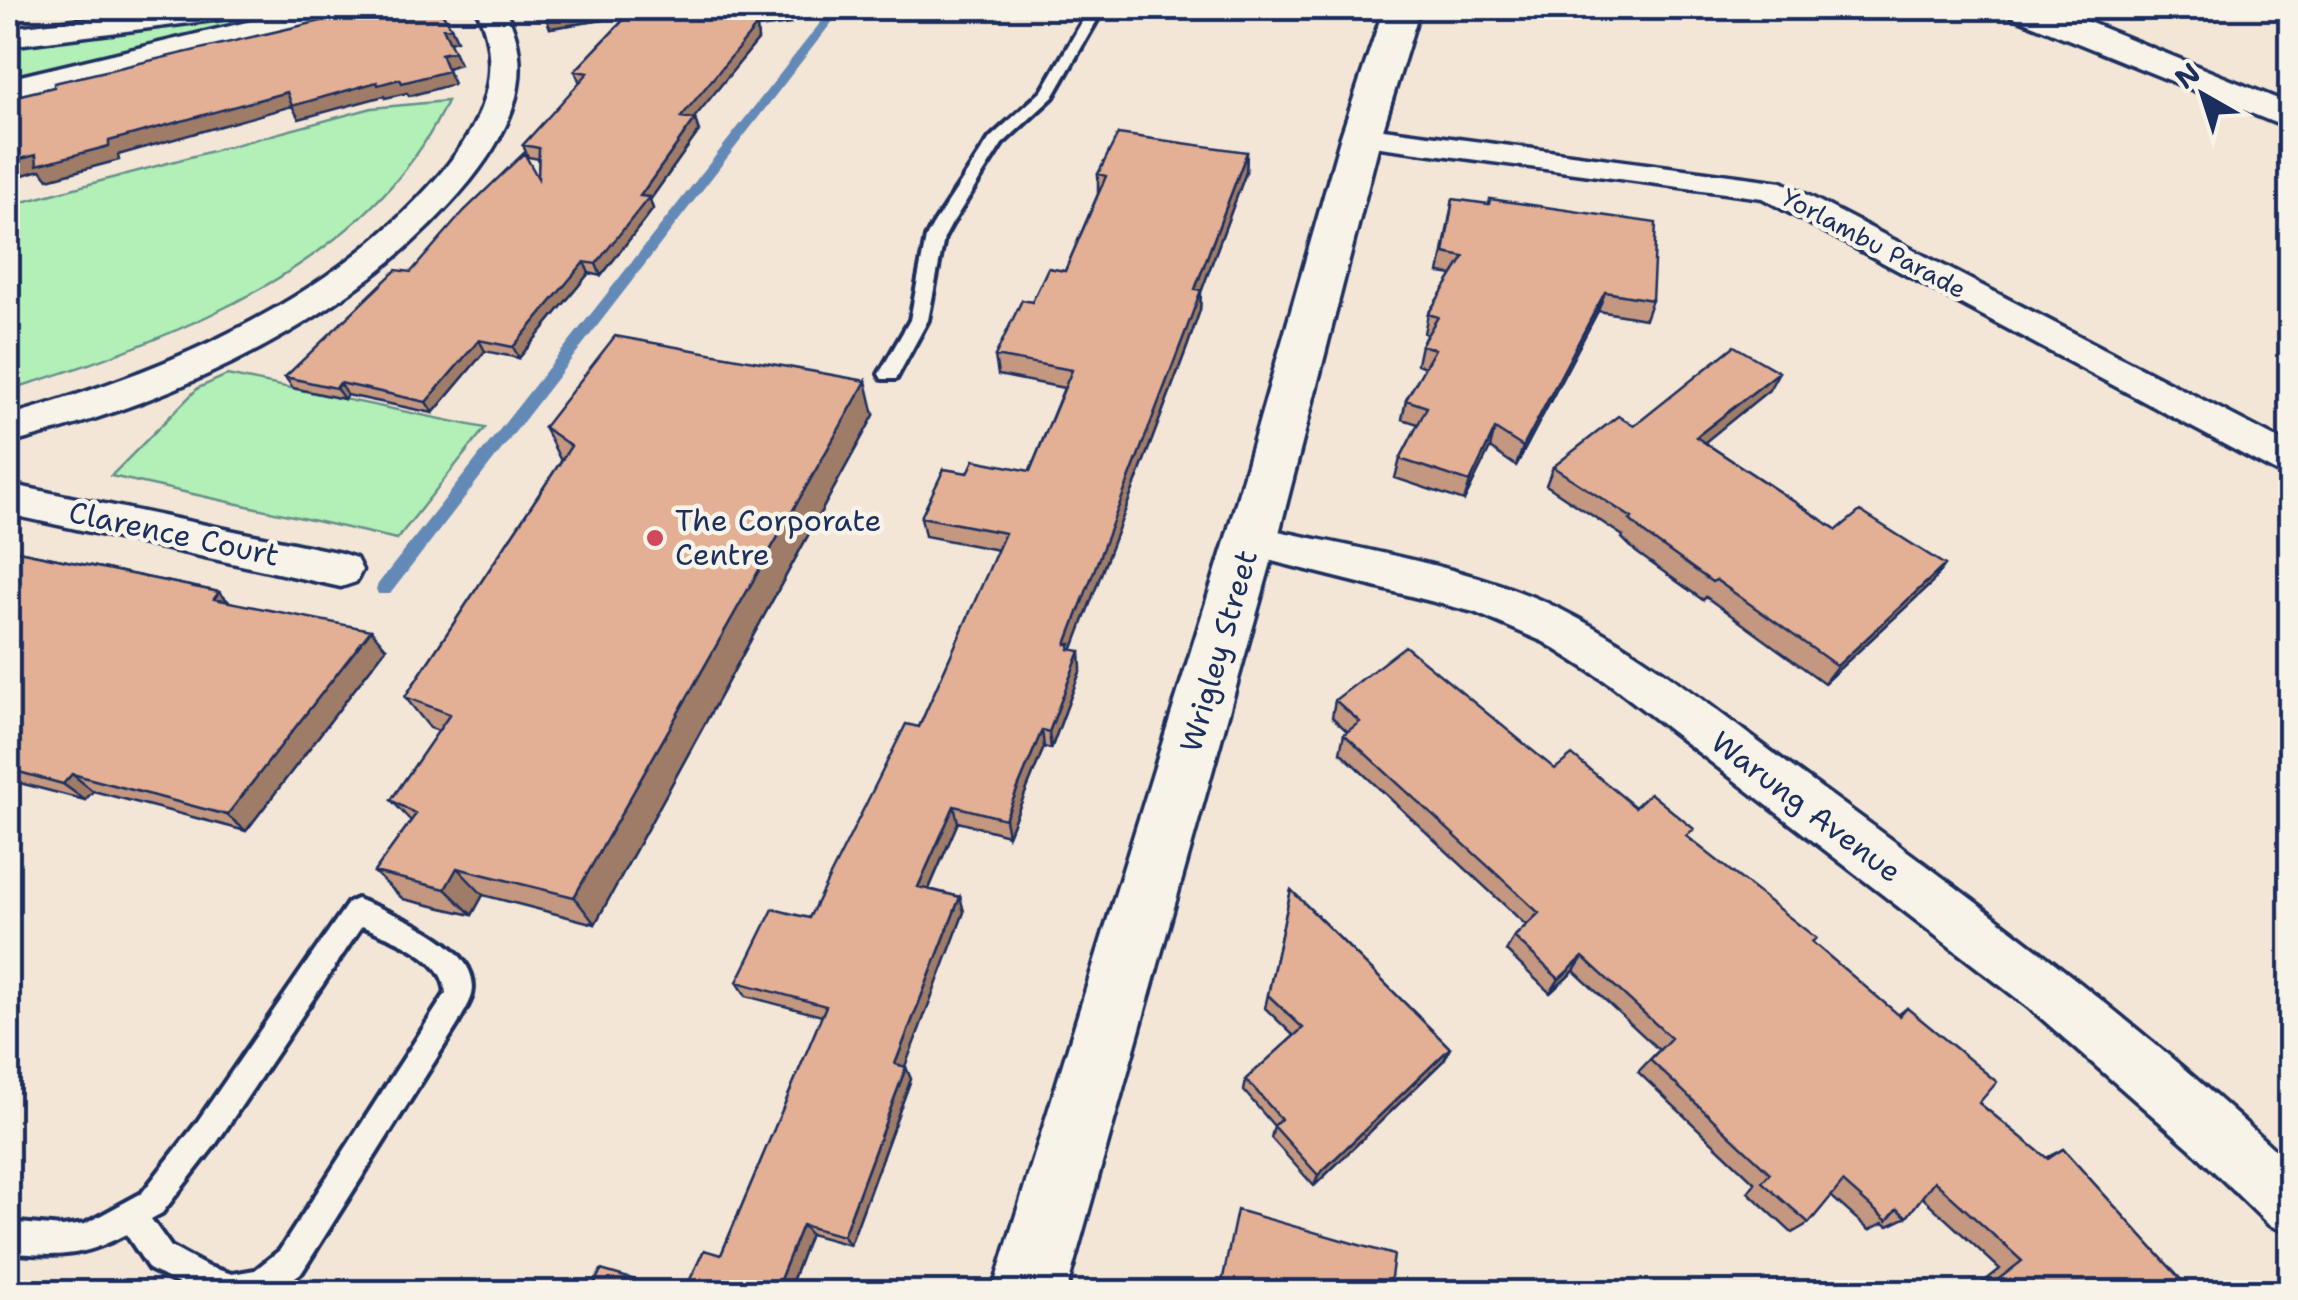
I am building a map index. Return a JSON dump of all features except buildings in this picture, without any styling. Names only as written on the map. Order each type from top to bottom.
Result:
[{"type":"street","points":[[8,37],[237,8]]},
{"type":"street","points":[[8,88],[276,14],[340,8]]},
{"type":"street","points":[[8,430],[172,374],[303,307],[370,263],[421,218],[462,172],[492,130],[505,90],[507,59],[490,8]]},
{"type":"street","name":"Wrigley Street","points":[[1030,1292],[1251,542],[1360,136],[1402,8]]},
{"type":"street","points":[[2024,8],[2290,118]]},
{"type":"street","name":"Yorlambu Parade","points":[[1360,136],[1770,189],[2290,462]]},
{"type":"street","name":"Clarence Court","points":[[8,499],[341,570]]},
{"type":"street","name":"Warung Avenue","points":[[1251,542],[1483,597],[1560,629],[1626,671],[2046,989],[2175,1096],[2290,1204]]},
{"type":"lane","points":[[889,374],[919,320],[935,238],[942,224],[996,141],[1048,94],[1097,8]]},
{"type":"lane","points":[[8,1238],[62,1242],[88,1238],[152,1204],[205,1135],[358,911],[432,947],[454,968],[459,991],[448,1015],[291,1262],[261,1284],[232,1289],[201,1280],[160,1258],[132,1217]]},
{"type":"green space","points":[[251,10],[262,16],[8,81],[8,43]]},
{"type":"green space","points":[[447,101],[414,158],[370,208],[318,252],[260,289],[198,321],[70,371],[8,390],[8,206],[372,108]]},
{"type":"green space","points":[[227,375],[485,428],[397,539],[111,476],[198,388]]},
{"type":"waterway","points":[[384,589],[837,8]]},
{"type":"place","name":"The Corporate Centre","points":[[655,538]]}]
